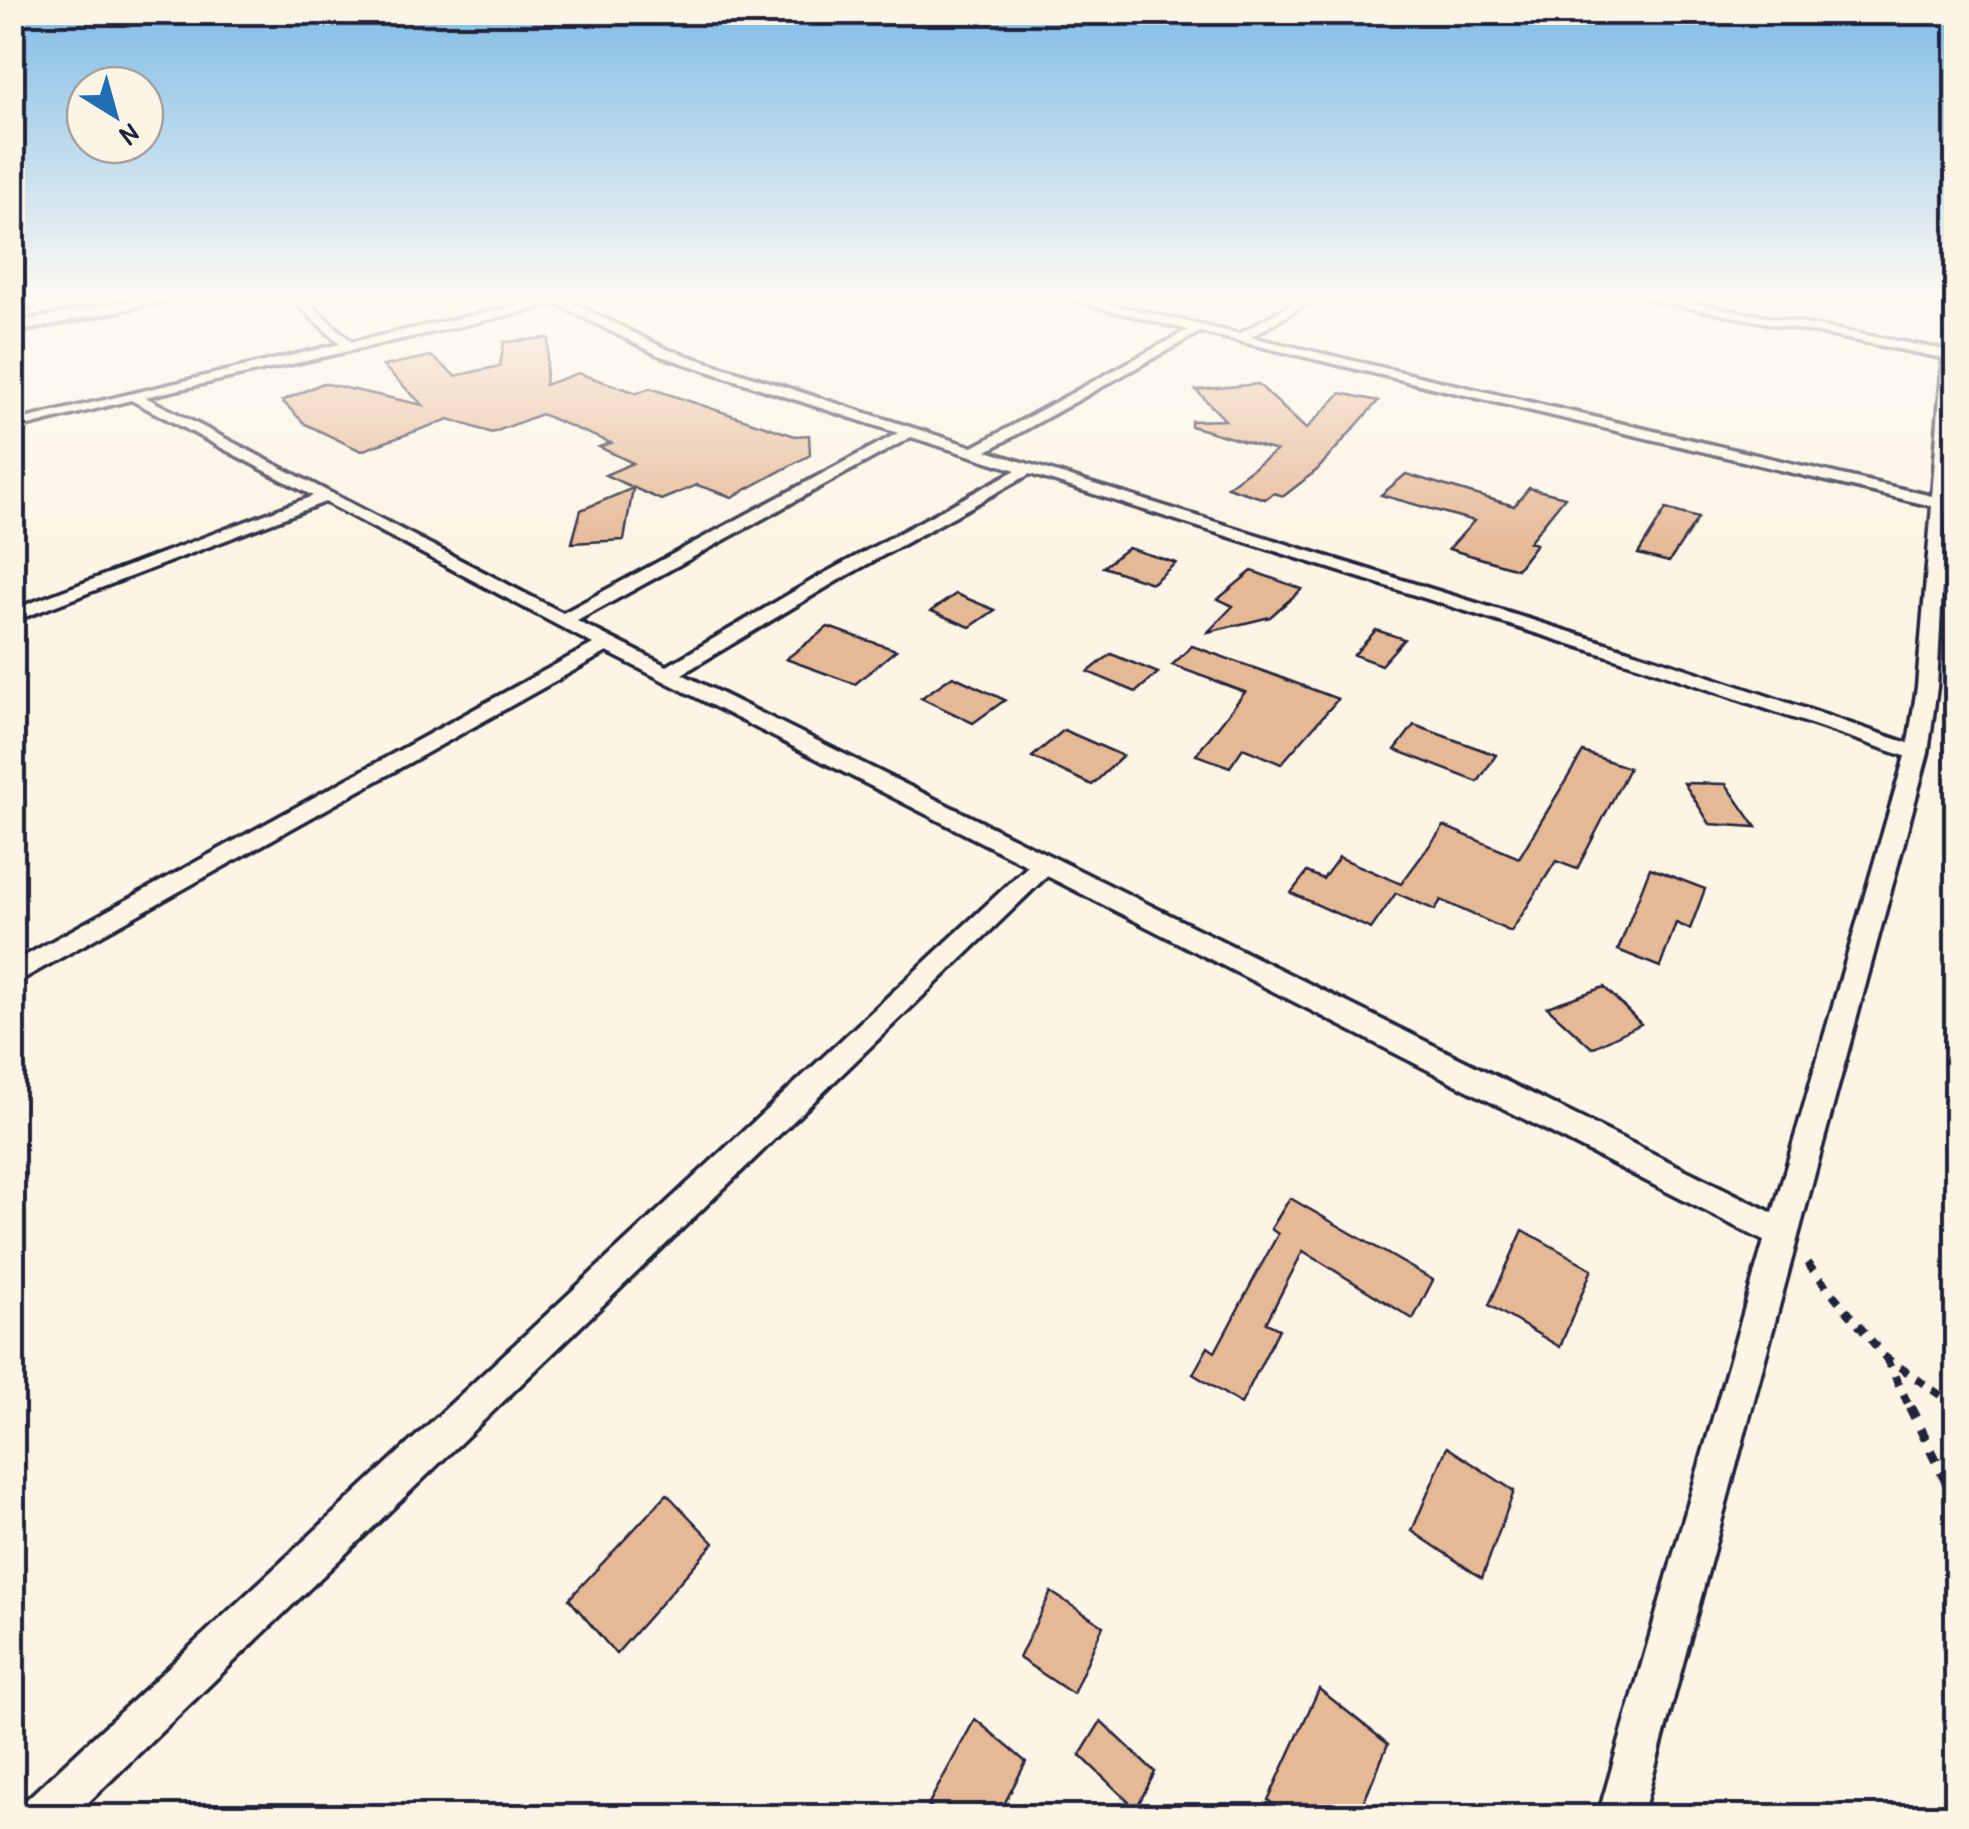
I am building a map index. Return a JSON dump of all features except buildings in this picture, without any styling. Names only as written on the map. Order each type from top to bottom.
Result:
[{"type":"street","points":[[12,426],[184,383]]},
{"type":"street","points":[[763,383],[1647,662],[1917,754]]},
{"type":"street","points":[[978,450],[1099,383]]},
{"type":"street","points":[[1432,383],[1940,503]]},
{"type":"street","points":[[1620,1816],[1917,754],[1927,686],[1940,503],[1951,433],[1950,383]]},
{"type":"street","points":[[132,395],[607,644],[1784,1235]]},
{"type":"street","points":[[564,620],[913,430]]},
{"type":"street","points":[[670,673],[830,577],[1030,468]]},
{"type":"street","points":[[12,617],[326,496]]},
{"type":"street","points":[[12,976],[607,644]]},
{"type":"street","points":[[42,1816],[1045,864]]},
{"type":"path","points":[[1784,1235],[1885,1357],[1956,1502]]},
{"type":"path","points":[[1885,1357],[1956,1406]]}]
